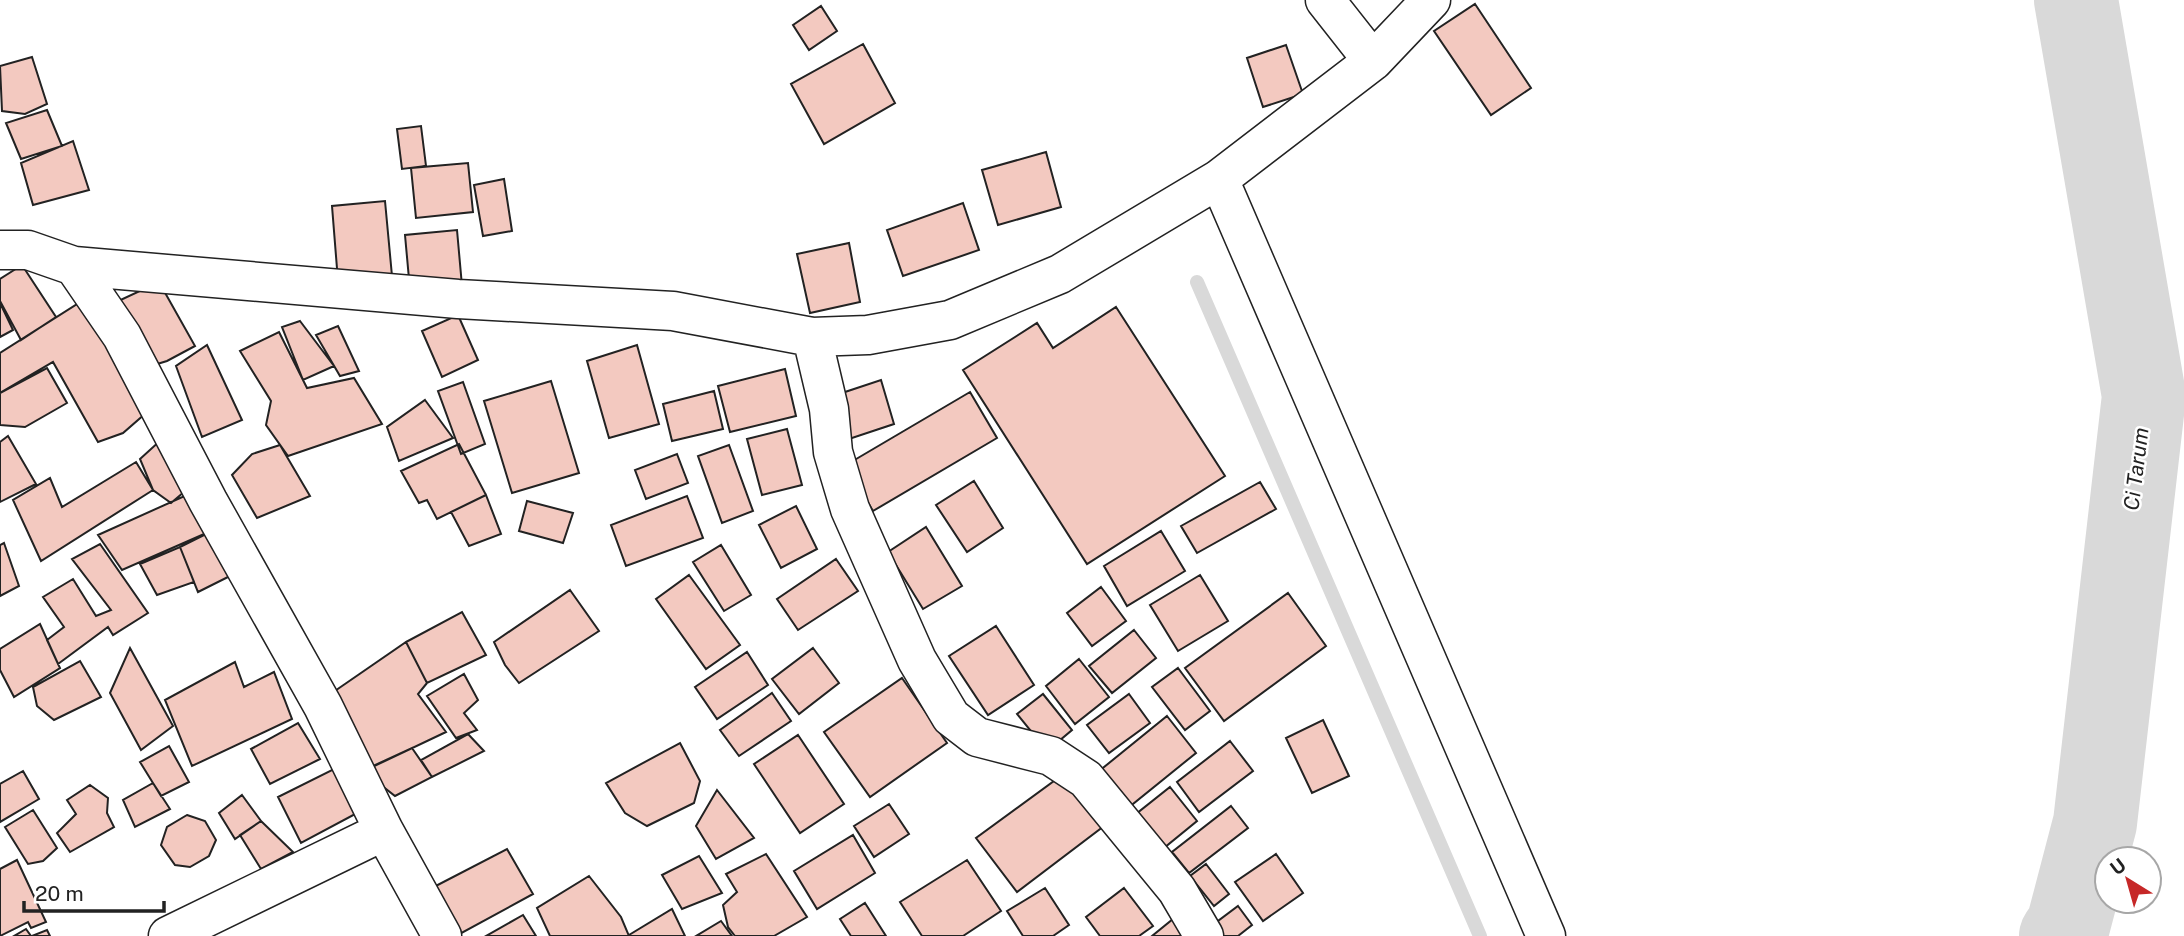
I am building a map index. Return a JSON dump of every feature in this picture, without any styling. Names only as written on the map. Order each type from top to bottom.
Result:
[{"type":"street","points":[[1325,0],[1373,61]]},
{"type":"street","points":[[0,250],[28,250],[74,266],[458,299],[673,312],[811,337],[868,335],[950,320],[1060,274],[1219,179],[1373,61],[1431,0]]},
{"type":"street","points":[[1219,179],[1546,936]]},
{"type":"street","points":[[74,266],[122,336],[208,501],[316,694],[384,831],[442,936]]},
{"type":"street","points":[[811,337],[830,409],[833,452],[850,509],[917,660],[951,717],[977,737],[1051,756],[1086,779],[1177,890],[1204,936]]},
{"type":"street","points":[[168,936],[384,831]]},
{"type":"building","points":[[1475,4],[1531,88],[1491,115],[1434,31]]},
{"type":"building","points":[[821,6],[837,31],[809,50],[793,25]]},
{"type":"building","points":[[863,44],[895,103],[824,144],[791,84]]},
{"type":"building","points":[[1286,45],[1303,94],[1263,107],[1247,58]]},
{"type":"building","points":[[32,57],[47,104],[25,114],[2,111],[0,66]]},
{"type":"building","points":[[47,110],[62,146],[21,159],[6,123]]},
{"type":"building","points":[[421,126],[426,166],[402,169],[397,129]]},
{"type":"building","points":[[73,141],[89,190],[33,205],[21,163]]},
{"type":"building","points":[[1046,152],[1061,207],[998,225],[982,170]]},
{"type":"building","points":[[468,163],[473,212],[416,218],[411,168]]},
{"type":"building","points":[[504,179],[512,231],[483,236],[474,185]]},
{"type":"building","points":[[385,201],[392,276],[338,281],[332,206]]},
{"type":"building","points":[[963,203],[979,250],[903,276],[887,230]]},
{"type":"building","points":[[457,230],[462,286],[410,290],[405,235]]},
{"type":"building","points":[[849,243],[860,302],[810,313],[797,254]]},
{"type":"building","points":[[22,265],[56,317],[21,340],[0,301],[0,279]]},
{"type":"building","points":[[159,282],[195,346],[167,361],[144,368],[114,303]]},
{"type":"building","points":[[82,301],[146,413],[123,433],[98,442],[53,362],[0,393],[0,353]]},
{"type":"building","points":[[0,303],[13,330],[0,337]]},
{"type":"building","points":[[1116,307],[1225,476],[1087,564],[963,370],[1037,323],[1053,348]]},
{"type":"building","points":[[458,315],[478,360],[442,377],[422,331]]},
{"type":"building","points":[[300,321],[334,366],[303,380],[282,327]]},
{"type":"building","points":[[338,326],[359,371],[340,376],[316,335]]},
{"type":"building","points":[[279,332],[307,388],[354,378],[382,424],[288,456],[266,425],[271,401],[240,351]]},
{"type":"building","points":[[207,345],[242,420],[202,437],[176,366]]},
{"type":"building","points":[[637,345],[659,424],[609,438],[587,361]]},
{"type":"building","points":[[47,368],[67,403],[25,427],[0,425],[0,393]]},
{"type":"building","points":[[785,369],[796,416],[730,432],[718,386]]},
{"type":"building","points":[[881,380],[894,424],[849,439],[836,395]]},
{"type":"building","points":[[551,381],[579,473],[512,493],[484,401]]},
{"type":"building","points":[[463,382],[485,444],[461,454],[438,391]]},
{"type":"building","points":[[714,391],[723,429],[672,441],[663,404]]},
{"type":"building","points":[[970,392],[997,438],[873,511],[846,465]]},
{"type":"building","points":[[425,400],[453,438],[399,461],[387,427]]},
{"type":"building","points":[[787,429],[802,485],[762,495],[747,439]]},
{"type":"building","points":[[8,436],[36,484],[0,502],[0,442]]},
{"type":"building","points":[[162,439],[191,486],[171,503],[153,490],[140,459]]},
{"type":"building","points":[[459,444],[486,495],[437,519],[427,500],[419,503],[401,471]]},
{"type":"building","points":[[280,445],[310,496],[257,518],[232,475],[252,454]]},
{"type":"building","points":[[729,445],[753,511],[722,523],[698,456]]},
{"type":"building","points":[[677,454],[688,483],[646,499],[635,470]]},
{"type":"building","points":[[136,462],[153,490],[41,561],[13,500],[50,478],[62,507]]},
{"type":"building","points":[[974,481],[1003,528],[967,552],[936,505]]},
{"type":"building","points":[[1260,482],[1276,509],[1197,553],[1181,526]]},
{"type":"building","points":[[189,494],[211,531],[122,570],[98,535]]},
{"type":"building","points":[[486,495],[501,534],[469,546],[451,512]]},
{"type":"building","points":[[687,496],[703,538],[626,566],[611,525]]},
{"type":"building","points":[[527,501],[573,513],[563,543],[519,531]]},
{"type":"building","points":[[796,506],[817,549],[781,568],[759,525]]},
{"type":"building","points":[[926,527],[962,586],[923,609],[888,552]]},
{"type":"building","points":[[214,530],[236,573],[198,592],[180,547]]},
{"type":"building","points":[[1161,531],[1185,571],[1127,606],[1104,566]]},
{"type":"building","points":[[4,543],[19,586],[0,596],[0,545]]},
{"type":"building","points":[[100,544],[148,613],[113,635],[108,627],[58,664],[47,640],[64,627],[43,597],[73,579],[96,616],[111,610],[72,559]]},
{"type":"building","points":[[721,545],[751,595],[724,611],[693,562]]},
{"type":"building","points":[[180,547],[194,582],[157,595],[140,564]]},
{"type":"building","points":[[836,559],[858,591],[798,630],[777,599]]},
{"type":"building","points":[[689,575],[740,645],[706,669],[656,599]]},
{"type":"building","points":[[1200,575],[1228,621],[1178,651],[1150,605]]},
{"type":"building","points":[[1101,587],[1126,621],[1092,646],[1067,613]]},
{"type":"building","points":[[570,590],[599,631],[519,683],[505,665],[494,642]]},
{"type":"building","points":[[1288,593],[1326,646],[1224,721],[1185,668]]},
{"type":"building","points":[[462,612],[486,655],[427,683],[406,642]]},
{"type":"building","points":[[40,624],[60,668],[14,697],[0,670],[0,649]]},
{"type":"building","points":[[996,626],[1034,685],[988,715],[949,656]]},
{"type":"building","points":[[1134,630],[1156,658],[1112,693],[1089,666]]},
{"type":"building","points":[[406,642],[427,683],[418,694],[446,732],[366,770],[329,695]]},
{"type":"building","points":[[130,648],[173,726],[141,750],[110,693]]},
{"type":"building","points":[[813,648],[839,683],[799,714],[772,679]]},
{"type":"building","points":[[747,652],[768,685],[717,719],[695,687]]},
{"type":"building","points":[[1079,659],[1109,697],[1075,724],[1046,686]]},
{"type":"building","points":[[80,661],[101,697],[54,720],[37,706],[33,687]]},
{"type":"building","points":[[235,662],[244,687],[274,672],[292,719],[192,766],[165,700]]},
{"type":"building","points":[[1178,668],[1210,711],[1185,730],[1152,687]]},
{"type":"building","points":[[464,674],[478,700],[464,713],[477,730],[456,738],[427,696]]},
{"type":"building","points":[[902,678],[947,743],[870,797],[824,732]]},
{"type":"building","points":[[772,693],[791,721],[739,756],[720,730]]},
{"type":"building","points":[[1043,694],[1072,730],[1047,751],[1017,714]]},
{"type":"building","points":[[1129,694],[1150,723],[1109,753],[1087,725]]},
{"type":"building","points":[[1167,716],[1196,753],[1123,812],[1093,776]]},
{"type":"building","points":[[1323,720],[1349,776],[1312,793],[1286,738]]},
{"type":"building","points":[[298,723],[320,759],[270,784],[251,749]]},
{"type":"building","points":[[468,734],[484,751],[432,777],[421,760]]},
{"type":"building","points":[[798,735],[844,804],[800,833],[754,764]]},
{"type":"building","points":[[1230,741],[1253,771],[1199,812],[1177,782]]},
{"type":"building","points":[[680,743],[700,781],[694,803],[647,826],[625,813],[606,783]]},
{"type":"building","points":[[169,746],[189,782],[161,796],[140,762]]},
{"type":"building","points":[[412,748],[432,777],[395,796],[381,785],[373,766]]},
{"type":"building","points":[[338,767],[359,812],[301,843],[278,797]]},
{"type":"building","points":[[23,771],[39,799],[0,822],[0,784]]},
{"type":"building","points":[[1065,773],[1104,826],[1017,892],[976,838]]},
{"type":"building","points":[[153,783],[170,809],[135,827],[123,800]]},
{"type":"building","points":[[90,785],[108,798],[107,813],[114,827],[70,852],[57,833],[76,814],[67,800]]},
{"type":"building","points":[[1170,787],[1197,821],[1159,852],[1131,818]]},
{"type":"building","points":[[717,790],[754,838],[716,859],[696,826]]},
{"type":"building","points":[[242,795],[261,821],[235,839],[219,813]]},
{"type":"building","points":[[889,804],[909,834],[874,857],[854,826]]},
{"type":"building","points":[[1231,806],[1248,828],[1189,873],[1172,852]]},
{"type":"building","points":[[33,810],[57,848],[43,861],[28,864],[5,827]]},
{"type":"building","points":[[187,815],[205,821],[216,840],[209,856],[190,867],[175,865],[161,845],[167,827]]},
{"type":"building","points":[[261,821],[293,852],[261,869],[240,835]]},
{"type":"building","points":[[853,835],[875,873],[817,909],[794,871]]},
{"type":"building","points":[[507,849],[533,894],[456,936],[428,890]]},
{"type":"building","points":[[766,854],[807,917],[774,936],[735,936],[728,927],[723,905],[737,892],[726,874]]},
{"type":"building","points":[[1276,854],[1303,893],[1263,921],[1235,882]]},
{"type":"building","points":[[699,856],[722,893],[682,909],[662,875]]},
{"type":"building","points":[[17,860],[46,922],[31,928],[28,922],[0,936],[0,869]]},
{"type":"building","points":[[967,860],[1001,911],[963,936],[922,936],[900,902]]},
{"type":"building","points":[[1206,864],[1229,894],[1214,906],[1190,876]]},
{"type":"building","points":[[589,876],[621,917],[629,936],[550,936],[537,908]]},
{"type":"building","points":[[1045,888],[1069,925],[1053,936],[1023,936],[1007,911]]},
{"type":"building","points":[[1124,888],[1153,926],[1139,936],[1100,936],[1086,917]]},
{"type":"building","points":[[865,903],[886,936],[851,936],[840,919]]},
{"type":"building","points":[[1238,906],[1252,925],[1238,936],[1211,936],[1206,930]]},
{"type":"building","points":[[672,909],[685,936],[629,936],[629,935]]},
{"type":"building","points":[[523,915],[536,936],[486,936]]},
{"type":"building","points":[[1173,919],[1186,936],[1152,936]]},
{"type":"building","points":[[721,921],[732,936],[696,936]]},
{"type":"building","points":[[26,929],[31,936],[14,936]]},
{"type":"building","points":[[47,930],[50,936],[32,936]]},
{"type":"waterway","name":"Ci Tarum","points":[[2061,936],[2068,926],[2095,823],[2144,396],[2076,0]]},
{"type":"waterway","points":[[1197,282],[1480,936]]}]
